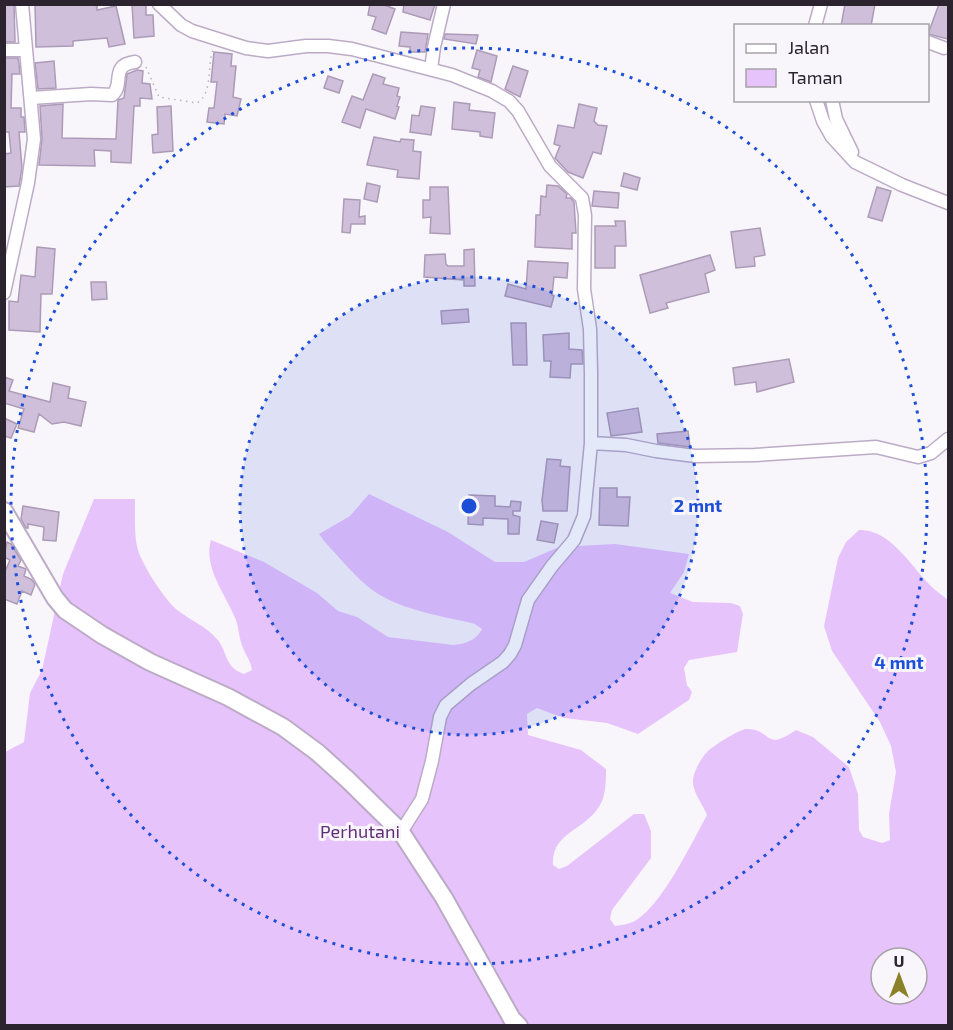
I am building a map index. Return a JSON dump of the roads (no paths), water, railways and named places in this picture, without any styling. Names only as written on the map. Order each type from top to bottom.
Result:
[{"type":"street","points":[[4,293],[31,164],[33,139],[22,4]]},
{"type":"street","points":[[159,4],[181,25],[192,31],[246,48],[268,51],[306,46],[344,48],[431,69],[492,91],[509,101],[518,111],[550,166],[582,198],[585,215],[584,289],[590,329],[591,443],[584,516],[579,531],[528,600],[515,645],[510,654],[503,662],[446,705],[440,717],[422,799],[401,832]]},
{"type":"street","points":[[431,69],[444,4]]},
{"type":"street","points":[[816,24],[821,4]]},
{"type":"street","points":[[929,43],[944,48]]},
{"type":"street","points":[[4,50],[25,50]]},
{"type":"street","points":[[31,98],[112,95],[117,88],[121,68],[128,62],[135,62]]},
{"type":"street","points":[[817,102],[823,121],[832,137],[855,162],[948,203]]},
{"type":"street","points":[[832,102],[836,119],[855,162]]},
{"type":"street","points":[[591,443],[626,445],[696,456],[755,455],[876,447],[918,457],[931,453],[948,439]]},
{"type":"street","points":[[4,511],[64,610],[150,662],[228,696],[282,727],[317,752],[401,832],[444,898],[512,1019],[519,1026]]},
{"type":"park label","name":"Perhutani","points":[[360,831]]}]
